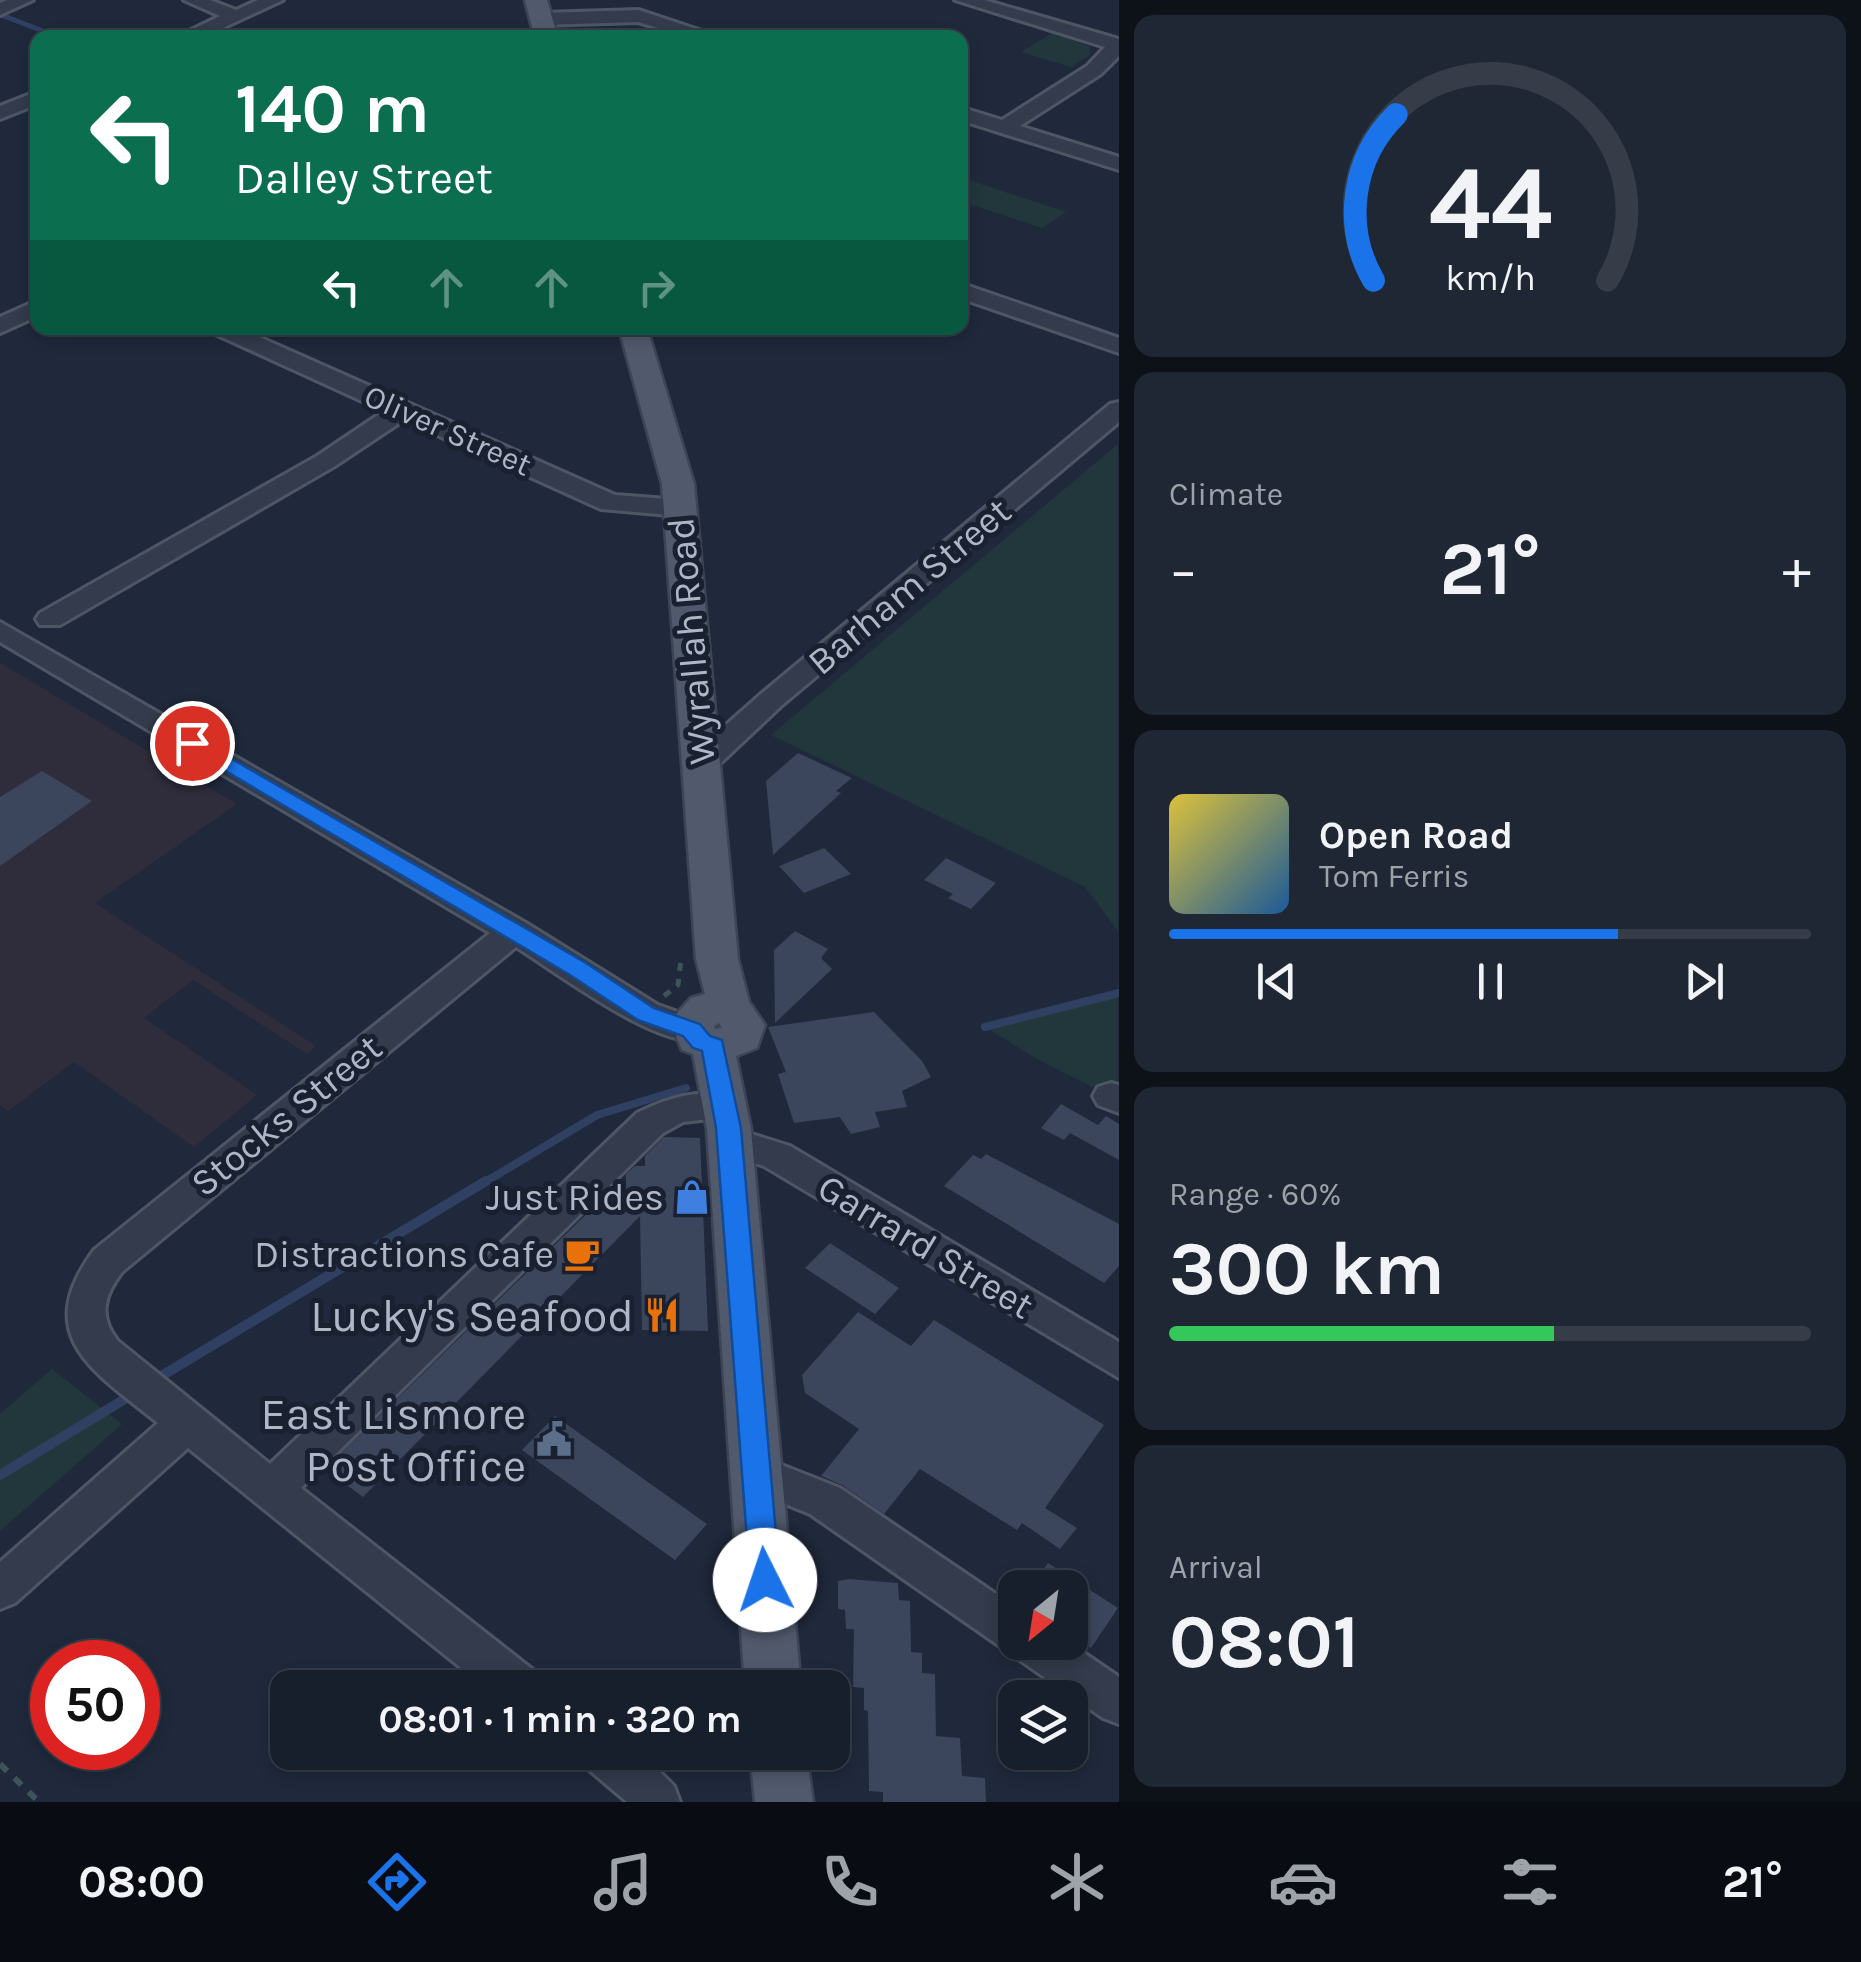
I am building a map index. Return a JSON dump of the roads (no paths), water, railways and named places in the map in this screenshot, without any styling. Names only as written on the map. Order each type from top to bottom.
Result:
[{"type":"main road","name":"Wyrallah Road","points":[[635,335],[678,484],[681,508],[718,960],[713,1025],[727,1126],[772,1670]]},
{"type":"street","points":[[0,9],[24,0]]},
{"type":"street","points":[[193,0],[236,16]]},
{"type":"street","points":[[203,30],[274,0]]},
{"type":"street","points":[[964,0],[1118,45],[1094,70],[1004,126]]},
{"type":"street","points":[[542,19],[639,16],[687,30]]},
{"type":"street","points":[[0,113],[30,100]]},
{"type":"street","points":[[968,116],[1118,164]]},
{"type":"street","points":[[968,293],[1118,346]]},
{"type":"street","points":[[0,326],[30,312]]},
{"type":"street","name":"Oliver Street","points":[[246,335],[610,503],[681,508]]},
{"type":"street","name":"Barham Street","points":[[701,764],[771,700],[1118,409]]},
{"type":"street","points":[[50,619],[326,461],[402,410]]},
{"type":"street","points":[[0,630],[578,969],[646,1014],[713,1025]]},
{"type":"street","name":"Stocks Street","points":[[187,1423],[103,1354],[90,1336],[83,1316],[91,1281],[108,1261],[514,931]]},
{"type":"street","points":[[271,1490],[650,1122],[677,1110],[727,1126]]},
{"type":"street","name":"Garrard Street","points":[[727,1126],[1118,1362]]},
{"type":"street","points":[[0,1590],[187,1423],[499,1670]]},
{"type":"street","points":[[756,1473],[826,1501],[998,1620]]},
{"type":"street","points":[[1056,1660],[1118,1704]]},
{"type":"street","points":[[625,1770],[658,1795]]},
{"type":"waterway","points":[[4,16],[40,30]]},
{"type":"waterway","points":[[985,1027],[1119,993]]},
{"type":"waterway","points":[[482,1184],[597,1115],[686,1088]]},
{"type":"waterway","points":[[153,1381],[486,1181]]},
{"type":"waterway","points":[[0,1475],[133,1394]]},
{"type":"place","name":"Just Rides","points":[[692,1197]]},
{"type":"place","name":"Distractions Cafe","points":[[582,1254]]},
{"type":"place","name":"Lucky's Seafood","points":[[662,1315]]},
{"type":"place","name":"East Lismore Post Office","points":[[554,1439]]}]
